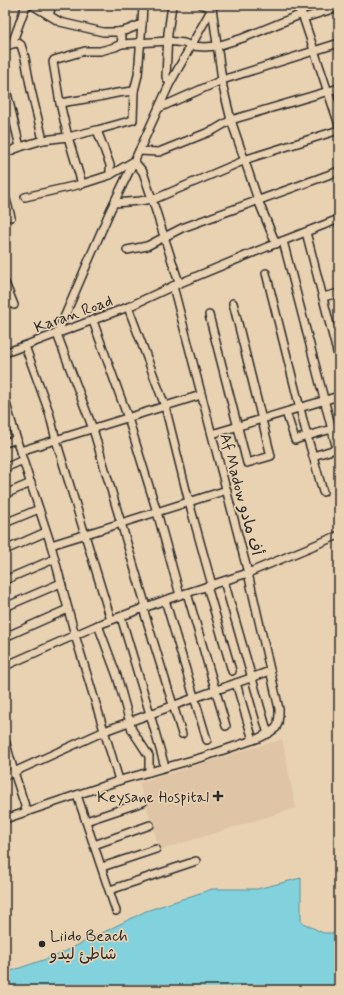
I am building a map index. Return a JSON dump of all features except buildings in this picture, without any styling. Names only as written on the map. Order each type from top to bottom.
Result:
[{"type":"street","points":[[9,46],[26,5]]},
{"type":"street","points":[[32,5],[60,22],[103,32],[118,32],[142,24]]},
{"type":"street","points":[[49,16],[52,5]]},
{"type":"street","points":[[5,153],[20,146],[43,140],[68,137],[133,120],[134,91],[138,75],[143,5]]},
{"type":"street","points":[[170,83],[166,77],[168,33],[172,5]]},
{"type":"street","points":[[202,5],[213,7]]},
{"type":"street","points":[[299,5],[339,125]]},
{"type":"street","points":[[182,734],[93,429],[57,334],[114,203],[170,83],[213,7]]},
{"type":"street","points":[[213,7],[222,80],[231,120],[258,200],[279,242],[338,449],[313,456]]},
{"type":"street","points":[[82,184],[60,103],[53,65],[54,60],[85,52],[100,52],[121,44],[168,41],[184,43],[191,46],[217,46],[303,16],[339,7]]},
{"type":"street","points":[[118,32],[122,38],[121,44]]},
{"type":"street","points":[[9,46],[18,43],[21,45],[25,58],[30,90],[43,140]]},
{"type":"street","points":[[159,108],[222,80],[315,50],[339,44]]},
{"type":"street","points":[[5,85],[20,146]]},
{"type":"street","points":[[139,151],[159,152],[214,130],[231,120],[339,88]]},
{"type":"street","points":[[60,103],[134,91]]},
{"type":"street","points":[[97,130],[110,165],[110,175]]},
{"type":"street","points":[[114,203],[140,202],[157,198],[244,161],[339,130]]},
{"type":"street","points":[[25,197],[82,184],[110,175],[134,161]]},
{"type":"street","name":"Af Madow أف مادو","points":[[5,666],[121,616],[248,573],[201,395],[164,237],[144,172],[134,161]]},
{"type":"street","points":[[127,250],[148,246],[182,228],[339,171]]},
{"type":"street","points":[[5,196],[11,217]]},
{"type":"street","name":"Karan Road","points":[[5,353],[93,321],[279,242],[339,220]]},
{"type":"street","points":[[306,232],[339,360]]},
{"type":"street","points":[[266,272],[307,436],[323,492]]},
{"type":"street","points":[[5,283],[14,305]]},
{"type":"street","points":[[323,297],[339,293]]},
{"type":"street","points":[[208,314],[247,463],[271,456],[233,303]]},
{"type":"street","points":[[128,307],[165,406],[209,586],[232,671]]},
{"type":"street","points":[[93,321],[128,418],[183,594],[216,690],[226,726]]},
{"type":"street","points":[[25,346],[49,412],[56,440],[111,620]]},
{"type":"street","points":[[20,451],[201,395]]},
{"type":"street","points":[[212,434],[339,396]]},
{"type":"street","points":[[5,400],[51,545],[75,635],[119,780]]},
{"type":"street","points":[[286,412],[295,440],[332,429]]},
{"type":"street","points":[[5,443],[17,439]]},
{"type":"street","points":[[5,468],[23,460]]},
{"type":"street","points":[[5,494],[31,483]]},
{"type":"street","points":[[51,545],[227,490]]},
{"type":"street","points":[[5,523],[39,509]]},
{"type":"street","points":[[5,550],[46,532]]},
{"type":"street","points":[[5,819],[119,780],[203,757],[253,740],[268,734],[276,728],[279,715],[278,709],[248,573],[339,535]]},
{"type":"street","points":[[5,580],[54,559]]},
{"type":"street","points":[[224,581],[268,734]]},
{"type":"street","points":[[5,607],[61,582]]},
{"type":"street","points":[[165,600],[208,740]]},
{"type":"street","points":[[5,637],[68,609]]},
{"type":"street","points":[[121,616],[165,767]]},
{"type":"street","points":[[98,625],[117,676],[132,730],[149,756],[149,772]]},
{"type":"street","points":[[5,776],[105,731],[270,671]]},
{"type":"street","points":[[236,683],[253,740]]},
{"type":"street","points":[[5,740],[27,812]]},
{"type":"street","points":[[77,795],[116,911]]},
{"type":"street","points":[[86,821],[143,802]]},
{"type":"street","points":[[94,845],[150,825]]},
{"type":"street","points":[[102,867],[156,849]]},
{"type":"street","points":[[110,890],[196,861]]},
{"type":"shaded area","name":"Keysane Hospital","points":[[282,739],[296,808],[160,850],[139,783]]},
{"type":"water","points":[[301,878],[301,922],[323,933],[339,933],[339,990],[5,990],[5,973],[58,955],[146,911],[212,889],[257,889]]},
{"type":"place","name":"Keysane Hospital","points":[[218,796]]},
{"type":"place","name":"Liido Beach شاطئ ليدو","points":[[42,944]]}]
